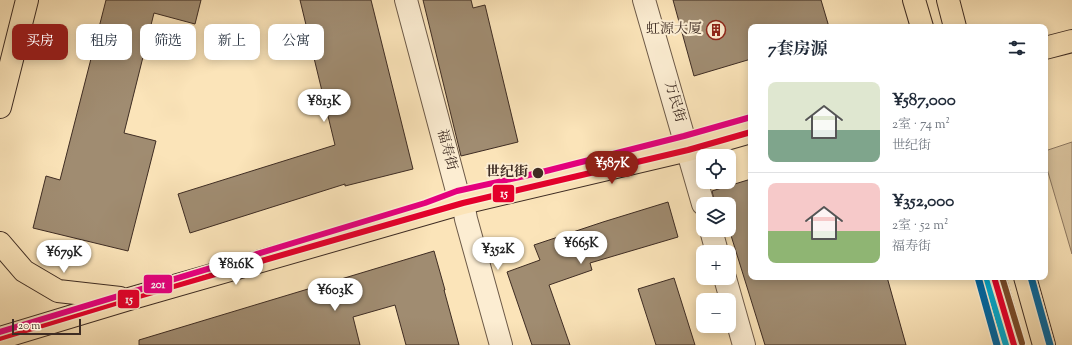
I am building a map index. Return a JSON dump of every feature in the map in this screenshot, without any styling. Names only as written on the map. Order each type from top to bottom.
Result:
[{"type":"main road","points":[[0,107],[27,0]]},
{"type":"main road","points":[[914,0],[921,24]]},
{"type":"main road","points":[[948,0],[954,24]]},
{"type":"main road","points":[[1048,47],[1072,41]]},
{"type":"main road","points":[[0,338],[129,299],[463,203],[688,150],[748,133]]},
{"type":"main road","points":[[0,243],[24,270],[58,291],[129,299]]},
{"type":"main road","points":[[995,280],[1014,345]]},
{"type":"main road","points":[[1026,280],[1044,345]]},
{"type":"street","name":"福寿街","points":[[406,0],[457,191],[463,203],[466,219],[501,345]]},
{"type":"street","name":"万民街","points":[[644,0],[701,197]]},
{"type":"street","points":[[726,285],[744,345]]},
{"type":"shaded area","points":[[1072,142],[1072,254],[1048,172],[1048,150]]},
{"type":"building","points":[[106,0],[201,0],[195,24],[154,13],[151,24],[140,24],[140,60],[142,60],[124,133],[156,141],[128,251],[33,228],[46,176],[60,180],[91,60],[132,60],[132,24],[100,24]]},
{"type":"building","points":[[300,0],[371,0],[413,169],[345,186],[345,184],[190,233],[178,194],[335,145],[314,60],[324,60],[324,24],[306,24]]},
{"type":"building","points":[[423,0],[471,0],[473,8],[485,5],[518,142],[461,156]]},
{"type":"building","name":"虹源大厦","points":[[673,0],[821,0],[828,24],[748,24],[748,60],[694,76]]},
{"type":"building","points":[[748,180],[748,280],[888,280],[906,345],[765,345],[736,252],[736,245],[734,245],[731,237],[736,237],[736,197],[713,197],[712,191],[718,189],[736,189],[736,184]]},
{"type":"building","points":[[668,202],[678,237],[590,263],[592,270],[549,285],[570,345],[532,345],[507,272],[540,260],[534,245]]},
{"type":"building","points":[[434,251],[459,345],[406,345],[395,305],[353,317],[360,345],[139,345],[139,340]]},
{"type":"building","points":[[674,278],[695,345],[656,345],[638,289]]},
{"type":"transit line","name":"201","points":[[0,332],[425,203],[457,191],[538,173],[684,136],[748,118]]},
{"type":"transit line","name":"15","points":[[0,338],[129,299],[463,203],[688,150],[748,133]]},
{"type":"transit line","points":[[979,280],[997,345]]},
{"type":"transit line","points":[[986,280],[1006,345]]},
{"type":"transit line","name":"15","points":[[995,280],[1014,345]]},
{"type":"transit line","points":[[1003,280],[1022,343]]},
{"type":"transit line","points":[[1032,280],[1050,345]]},
{"type":"place","name":"虹源大厦","points":[[716,30]]},
{"type":"place","name":"世纪街","points":[[538,173]]}]
